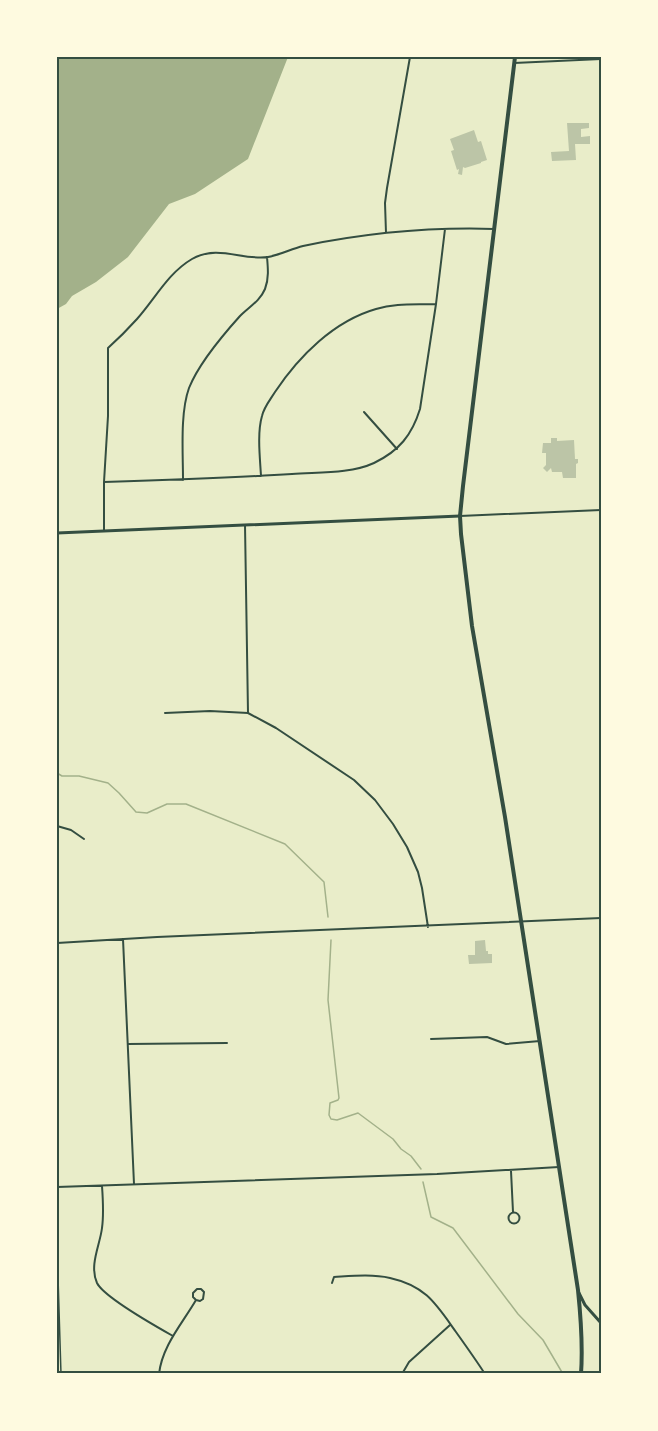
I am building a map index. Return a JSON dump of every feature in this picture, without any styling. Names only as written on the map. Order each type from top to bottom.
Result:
[{"type":"main road","points":[[515,57],[460,516],[472,626],[522,922],[578,1290],[583,1354],[581,1374]]},
{"type":"street","points":[[386,233],[387,188],[410,57]]},
{"type":"street","points":[[514,63],[601,59]]},
{"type":"street","points":[[104,482],[337,471],[372,464],[397,449],[410,434],[420,409],[445,229]]},
{"type":"street","points":[[104,531],[108,348],[138,319],[173,274],[193,258],[223,252],[267,257],[302,246],[386,233],[445,229],[494,229]]},
{"type":"street","points":[[183,480],[184,415],[190,387],[200,366],[224,335],[241,315],[259,300],[266,288],[267,257]]},
{"type":"street","points":[[261,476],[261,418],[266,404],[300,360],[320,340],[344,324],[377,309],[394,305],[436,304]]},
{"type":"street","points":[[364,412],[397,449]]},
{"type":"street","points":[[57,533],[601,510]]},
{"type":"street","points":[[245,525],[248,713]]},
{"type":"street","points":[[165,713],[210,711],[248,713],[276,728],[354,780],[375,800],[407,847],[418,872],[428,927]]},
{"type":"street","points":[[57,826],[71,830],[84,839]]},
{"type":"street","points":[[57,943],[601,918]]},
{"type":"street","points":[[123,939],[134,1184]]},
{"type":"street","points":[[431,1039],[487,1037],[506,1044],[540,1041]]},
{"type":"street","points":[[128,1044],[227,1043]]},
{"type":"street","points":[[57,1187],[511,1171],[559,1167]]},
{"type":"street","points":[[511,1171],[513,1212]]},
{"type":"street","points":[[102,1186],[102,1230],[95,1268],[97,1283],[103,1291],[173,1336]]},
{"type":"street","points":[[332,1283],[334,1277],[389,1277],[422,1291],[440,1308],[485,1374]]},
{"type":"street","points":[[201,1289],[204,1297],[202,1300],[195,1300],[193,1293],[201,1289]]},
{"type":"street","points":[[578,1290],[585,1305],[601,1323]]},
{"type":"street","points":[[159,1374],[163,1356],[195,1300]]},
{"type":"street","points":[[402,1374],[409,1362],[450,1324]]},
{"type":"path","points":[[57,1245],[61,1374]]},
{"type":"shaded area","points":[[57,57],[288,57],[248,159],[195,194],[169,204],[128,257],[57,309]]},
{"type":"building","points":[[567,123],[589,123],[589,128],[581,129],[581,137],[590,136],[590,144],[575,144],[576,160],[552,161],[551,152],[569,151]]},
{"type":"building","points":[[474,130],[478,142],[481,141],[487,160],[463,167],[462,175],[458,174],[459,169],[457,170],[451,151],[454,150],[450,139]]},
{"type":"building","points":[[551,438],[557,438],[557,441],[574,440],[575,459],[578,459],[576,478],[563,478],[562,472],[552,472],[551,468],[547,472],[543,468],[546,465],[546,453],[542,453],[543,443],[551,443]]},
{"type":"building","points":[[485,940],[486,951],[492,954],[492,963],[469,964],[468,955],[475,955],[475,941]]},
{"type":"waterway","points":[[57,773],[62,776],[79,776],[108,783],[136,812],[147,813],[167,804],[186,804],[285,844],[324,882],[328,917]]},
{"type":"waterway","points":[[331,940],[328,1000],[339,1098],[330,1103],[329,1115],[331,1119],[337,1120],[358,1113],[393,1139],[421,1169]]},
{"type":"waterway","points":[[423,1182],[431,1217],[453,1228],[518,1314],[543,1340],[563,1374]]}]
